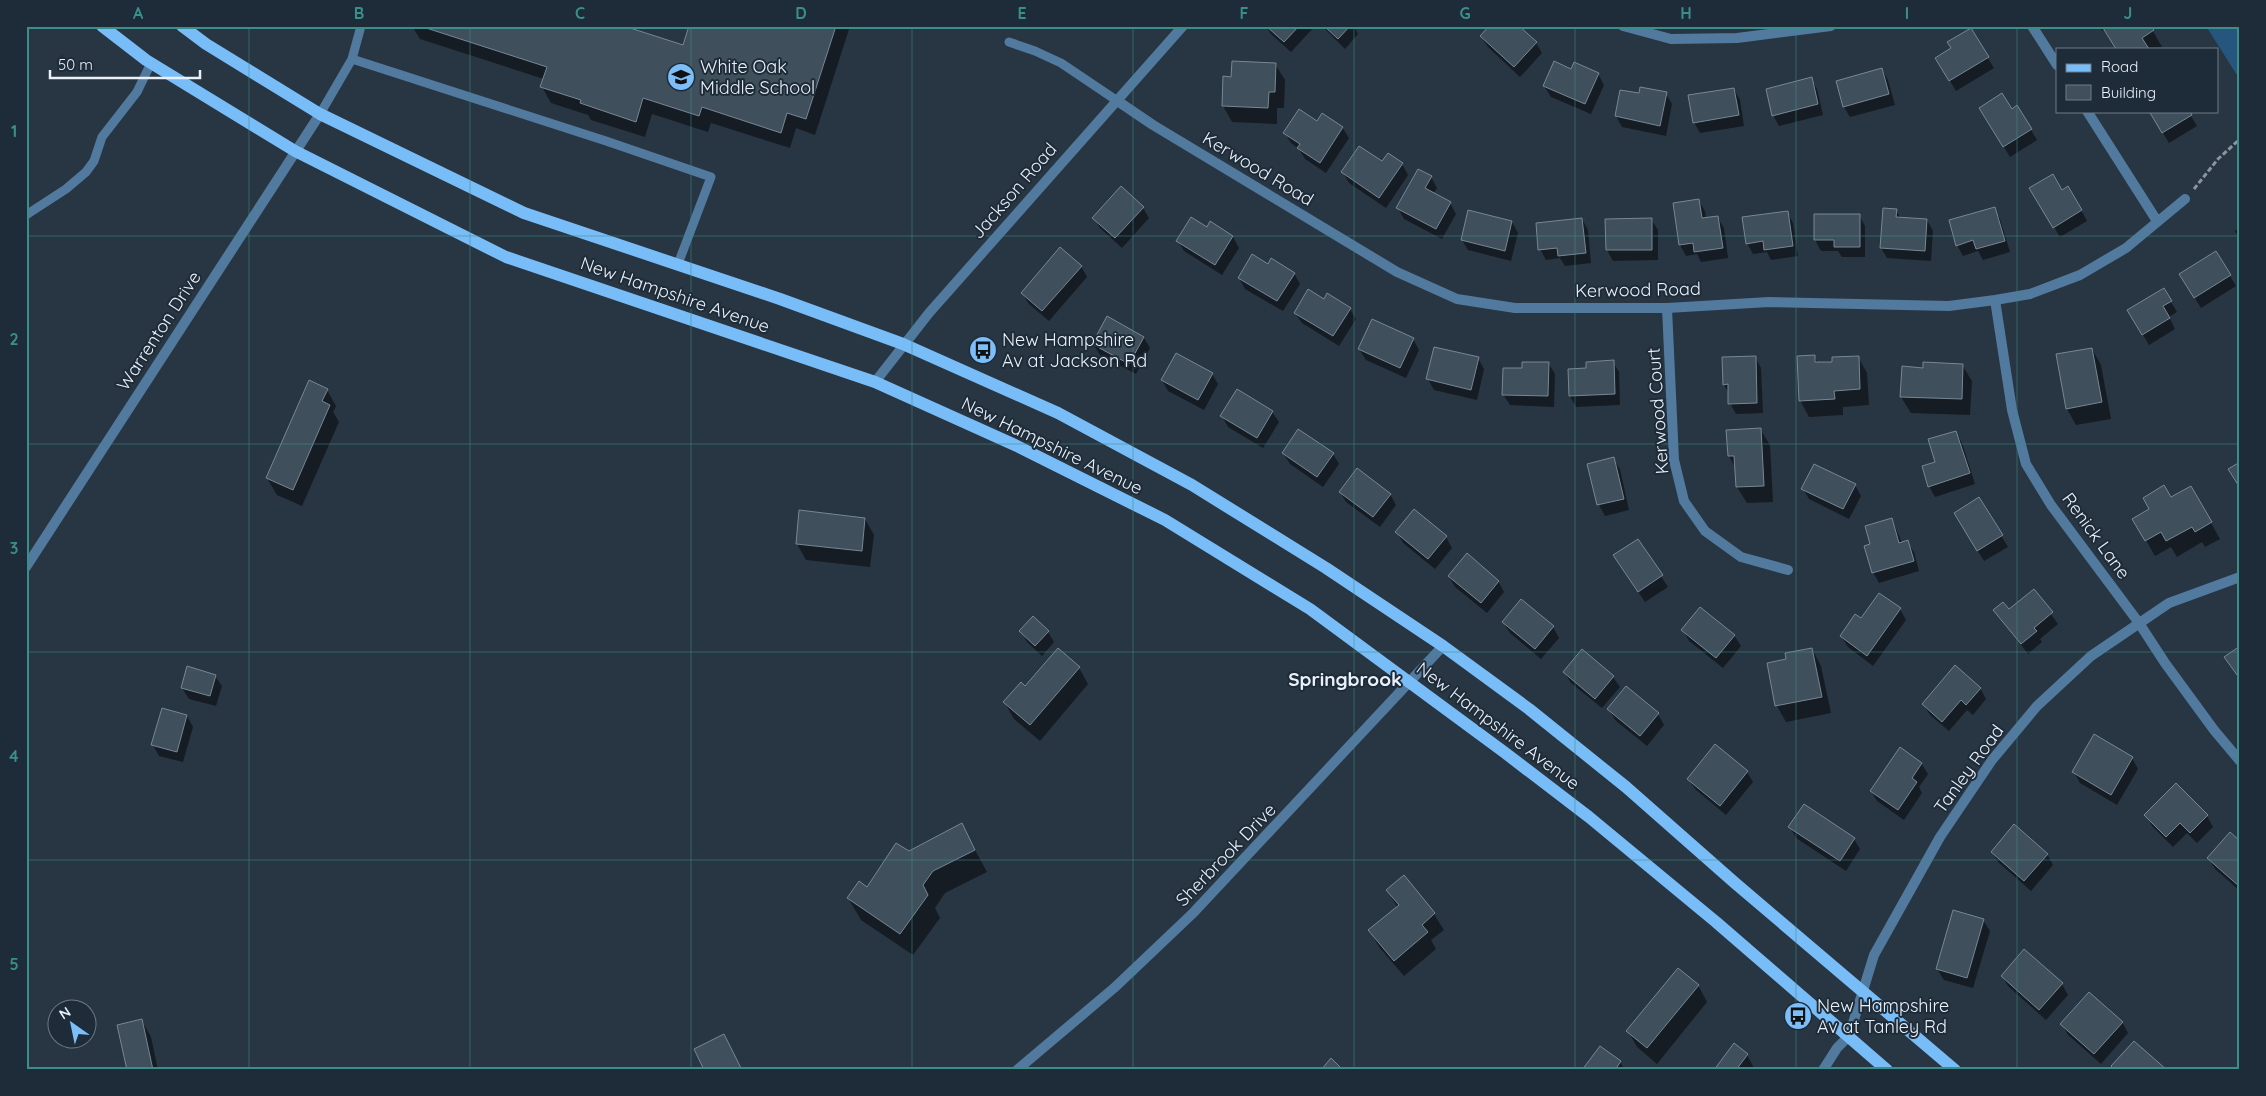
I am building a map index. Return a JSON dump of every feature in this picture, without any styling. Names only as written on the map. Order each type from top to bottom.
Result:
[{"type":"main road","name":"New Hampshire Avenue","points":[[102,26],[151,63],[295,151],[506,257],[874,382],[1017,446],[1164,520],[1310,609],[1589,817],[1887,1070]]},
{"type":"main road","name":"New Hampshire Avenue","points":[[182,26],[206,44],[320,114],[524,213],[678,264],[903,344],[1058,413],[1192,485],[1326,568],[1443,646],[1529,709],[1626,786],[1734,883],[1864,991],[1955,1070]]},
{"type":"street","name":"Jackson Road","points":[[874,382],[903,344],[1183,26]]},
{"type":"street","points":[[1623,26],[1671,39],[1737,38],[1831,26]]},
{"type":"street","points":[[2032,26],[2056,63]]},
{"type":"street","name":"Kerwood Road","points":[[1116,100],[1153,125],[1397,272],[1457,299],[1515,308],[1667,308],[1769,302],[1949,306],[1995,300],[2030,294],[2080,275],[2126,248],[2185,199]]},
{"type":"street","points":[[2088,112],[2157,222]]},
{"type":"street","name":"Warrenton Drive","points":[[26,567],[320,114]]},
{"type":"street","name":"Renick Lane","points":[[1995,300],[2012,410],[2026,464],[2051,505],[2139,623],[2170,671],[2240,761]]},
{"type":"street","name":"Kerwood Court","points":[[1667,308],[1674,460],[1684,501],[1705,531],[1741,557],[1788,570]]},
{"type":"street","name":"Tanley Road","points":[[1823,1070],[1837,1048],[1849,1036],[1874,955],[1940,837],[1992,760],[2037,706],[2091,656],[2139,623],[2169,604],[2240,577]]},
{"type":"street","name":"Sherbrook Drive","points":[[1017,1070],[1114,988],[1180,926],[1443,646]]},
{"type":"lane","points":[[320,114],[352,60],[361,26]]},
{"type":"lane","points":[[1008,42],[1035,51],[1061,63],[1116,100]]},
{"type":"lane","points":[[352,60],[606,141],[711,177],[678,264]]},
{"type":"lane","points":[[26,214],[66,189],[86,172],[94,161],[102,137],[137,92],[151,63]]},
{"type":"path","points":[[2185,199],[2218,159],[2240,139]]},
{"type":"shaded area","points":[[2206,26],[2240,26],[2240,80]]},
{"type":"building","name":"White Oak Middle School","points":[[420,26],[624,26],[683,45],[689,26],[836,26],[806,119],[787,113],[781,133],[702,107],[699,116],[643,98],[636,122],[580,103],[581,100],[540,87],[547,67]]},
{"type":"building","points":[[1266,26],[1299,26],[1284,42]]},
{"type":"building","points":[[1324,26],[1350,26],[1338,39]]},
{"type":"building","points":[[1489,26],[1510,26],[1512,28],[1519,26],[1537,42],[1514,67],[1480,36]]},
{"type":"building","points":[[2107,26],[2151,26],[2154,30],[2142,38],[2148,48],[2115,48],[2103,28]]},
{"type":"building","points":[[1971,28],[1989,57],[1949,81],[1935,58],[1951,48],[1947,42]]},
{"type":"building","points":[[1232,61],[1276,63],[1275,92],[1269,92],[1268,108],[1222,106],[1223,76],[1231,77]]},
{"type":"building","points":[[1554,61],[1571,69],[1574,62],[1599,73],[1585,104],[1543,86]]},
{"type":"building","points":[[1882,68],[1889,94],[1843,107],[1836,81]]},
{"type":"building","points":[[1812,77],[1818,104],[1772,116],[1766,89]]},
{"type":"building","points":[[1640,87],[1667,92],[1660,126],[1615,116],[1620,90],[1639,93]]},
{"type":"building","points":[[1734,88],[1739,115],[1693,123],[1688,95]]},
{"type":"building","points":[[2002,93],[2012,109],[2017,105],[2032,129],[2003,147],[1979,108]]},
{"type":"building","points":[[1299,109],[1317,121],[1322,113],[1343,127],[1320,163],[1297,148],[1300,144],[1283,133]]},
{"type":"building","points":[[2150,112],[2190,112],[2192,115],[2162,133]]},
{"type":"building","points":[[1359,146],[1382,161],[1388,153],[1403,163],[1379,198],[1341,172]]},
{"type":"building","points":[[1418,169],[1432,176],[1425,188],[1451,202],[1436,229],[1396,208]]},
{"type":"building","points":[[2053,174],[2062,190],[2068,186],[2082,210],[2053,228],[2029,188]]},
{"type":"building","points":[[1121,186],[1144,207],[1115,238],[1092,218]]},
{"type":"building","points":[[1699,199],[1702,218],[1718,216],[1723,248],[1694,252],[1693,243],[1679,245],[1673,203]]},
{"type":"building","points":[[1995,207],[2005,241],[1976,249],[1973,240],[1956,246],[1949,220]]},
{"type":"building","points":[[1883,208],[1897,209],[1896,217],[1927,219],[1925,251],[1880,248]]},
{"type":"building","points":[[1468,210],[1512,221],[1505,251],[1461,240]]},
{"type":"building","points":[[1788,211],[1793,246],[1764,250],[1763,241],[1746,244],[1742,217]]},
{"type":"building","points":[[1814,214],[1860,214],[1860,247],[1834,247],[1834,240],[1814,240]]},
{"type":"building","points":[[1191,217],[1207,227],[1210,221],[1233,236],[1215,265],[1176,241]]},
{"type":"building","points":[[1582,218],[1586,253],[1558,256],[1557,248],[1538,250],[1536,223]]},
{"type":"building","points":[[1652,218],[1652,250],[1606,250],[1605,219]]},
{"type":"building","points":[[1060,247],[1082,266],[1042,311],[1021,293]]},
{"type":"building","points":[[2216,251],[2231,275],[2194,298],[2179,274]]},
{"type":"building","points":[[1252,254],[1268,264],[1271,258],[1295,273],[1277,301],[1238,278]]},
{"type":"building","points":[[2164,288],[2172,301],[2163,306],[2170,318],[2142,335],[2127,310]]},
{"type":"building","points":[[1308,289],[1324,299],[1327,293],[1351,308],[1333,336],[1294,313]]},
{"type":"building","points":[[1107,316],[1144,337],[1129,364],[1092,344]]},
{"type":"building","points":[[1372,319],[1414,338],[1400,368],[1358,349]]},
{"type":"building","points":[[1434,347],[1479,357],[1471,390],[1426,379]]},
{"type":"building","points":[[2092,348],[2102,402],[2066,409],[2056,354]]},
{"type":"building","points":[[1176,353],[1213,373],[1198,400],[1161,380]]},
{"type":"building","points":[[1815,355],[1815,362],[1832,362],[1832,357],[1859,356],[1860,389],[1834,391],[1835,399],[1799,401],[1797,356]]},
{"type":"building","points":[[1756,356],[1757,403],[1728,404],[1728,384],[1723,385],[1722,357]]},
{"type":"building","points":[[1614,360],[1615,394],[1569,396],[1568,369],[1586,368],[1586,362]]},
{"type":"building","points":[[1522,362],[1549,362],[1548,396],[1502,395],[1503,368],[1522,368]]},
{"type":"building","points":[[1923,362],[1963,364],[1962,399],[1900,397],[1902,366],[1923,368]]},
{"type":"building","points":[[309,380],[328,389],[322,401],[330,405],[293,490],[266,478]]},
{"type":"building","points":[[1237,389],[1273,411],[1257,438],[1220,416]]},
{"type":"building","points":[[1761,428],[1764,486],[1736,487],[1734,456],[1728,456],[1726,430]]},
{"type":"building","points":[[1298,429],[1334,453],[1317,477],[1282,453]]},
{"type":"building","points":[[1956,431],[1970,473],[1928,487],[1922,466],[1935,462],[1928,439]]},
{"type":"building","points":[[1614,457],[1624,499],[1597,505],[1587,464]]},
{"type":"building","points":[[2240,462],[2240,488],[2228,469]]},
{"type":"building","points":[[1814,464],[1856,484],[1843,509],[1801,489]]},
{"type":"building","points":[[1357,468],[1391,494],[1373,517],[1339,492]]},
{"type":"building","points":[[2164,485],[2171,497],[2191,486],[2212,522],[2195,532],[2192,527],[2166,541],[2161,532],[2145,541],[2132,519],[2149,509],[2143,498]]},
{"type":"building","points":[[1979,497],[2003,535],[1977,551],[1954,513]]},
{"type":"building","points":[[1414,509],[1447,536],[1428,559],[1395,532]]},
{"type":"building","points":[[799,510],[865,518],[862,551],[796,544]]},
{"type":"building","points":[[1892,518],[1899,543],[1908,540],[1914,561],[1872,573],[1864,546],[1870,544],[1865,526]]},
{"type":"building","points":[[1638,539],[1663,575],[1638,592],[1613,555]]},
{"type":"building","points":[[1467,553],[1499,581],[1481,603],[1448,576]]},
{"type":"building","points":[[2034,589],[2053,612],[2034,628],[2037,631],[2021,644],[1993,610],[2003,602],[2009,609]]},
{"type":"building","points":[[1879,593],[1901,608],[1867,656],[1840,636],[1855,614],[1861,618]]},
{"type":"building","points":[[1521,599],[1554,626],[1535,649],[1502,622]]},
{"type":"building","points":[[1700,607],[1735,635],[1716,658],[1681,630]]},
{"type":"building","points":[[1033,616],[1049,631],[1035,646],[1019,631]]},
{"type":"building","points":[[2240,646],[2240,679],[2224,657]]},
{"type":"building","points":[[1058,648],[1080,667],[1030,725],[1003,702],[1021,682],[1025,686]]},
{"type":"building","points":[[1812,648],[1822,697],[1775,706],[1767,663],[1786,659],[1785,653]]},
{"type":"building","points":[[1582,649],[1614,676],[1595,699],[1563,672]]},
{"type":"building","points":[[1955,665],[1981,688],[1966,705],[1961,700],[1942,722],[1922,704]]},
{"type":"building","points":[[187,666],[216,675],[210,696],[181,688]]},
{"type":"building","points":[[1626,686],[1659,713],[1640,736],[1607,709]]},
{"type":"building","points":[[162,708],[187,715],[177,752],[151,745]]},
{"type":"building","points":[[2094,734],[2133,757],[2111,795],[2072,772]]},
{"type":"building","points":[[1715,744],[1748,771],[1720,806],[1687,779]]},
{"type":"building","points":[[1900,747],[1922,763],[1912,778],[1917,782],[1898,810],[1870,791]]},
{"type":"building","points":[[2176,783],[2208,815],[2190,833],[2180,823],[2166,837],[2144,815]]},
{"type":"building","points":[[1804,804],[1855,838],[1840,861],[1788,827]]},
{"type":"building","points":[[962,823],[975,850],[933,871],[923,885],[928,895],[900,934],[847,898],[859,881],[867,887],[896,843],[909,851]]},
{"type":"building","points":[[2014,824],[2048,854],[2024,881],[1991,852]]},
{"type":"building","points":[[2230,832],[2240,841],[2240,887],[2207,858]]},
{"type":"building","points":[[1404,875],[1435,913],[1422,925],[1428,932],[1394,961],[1368,930],[1399,905],[1386,890]]},
{"type":"building","points":[[1953,910],[1984,919],[1967,978],[1936,969]]},
{"type":"building","points":[[2024,949],[2063,983],[2039,1010],[2001,976]]},
{"type":"building","points":[[1678,968],[1699,985],[1647,1048],[1626,1031]]},
{"type":"building","points":[[2089,992],[2123,1022],[2094,1054],[2060,1024]]},
{"type":"building","points":[[142,1019],[153,1070],[127,1070],[117,1025]]},
{"type":"building","points":[[724,1034],[742,1070],[704,1070],[694,1049]]},
{"type":"building","points":[[2134,1041],[2167,1070],[2115,1070],[2111,1066]]},
{"type":"building","points":[[1734,1043],[1748,1054],[1736,1070],[1714,1070]]},
{"type":"building","points":[[1600,1046],[1621,1061],[1615,1070],[1582,1070]]},
{"type":"building","points":[[1331,1058],[1343,1070],[1321,1070]]},
{"type":"place","name":"White Oak Middle School","points":[[681,77]]},
{"type":"place","name":"New Hampshire Av at Jackson Rd","points":[[983,350]]},
{"type":"place","name":"New Hampshire Av at Tanley Rd","points":[[1798,1016]]},
{"type":"district","name":"Springbrook","points":[[1345,679]]}]
